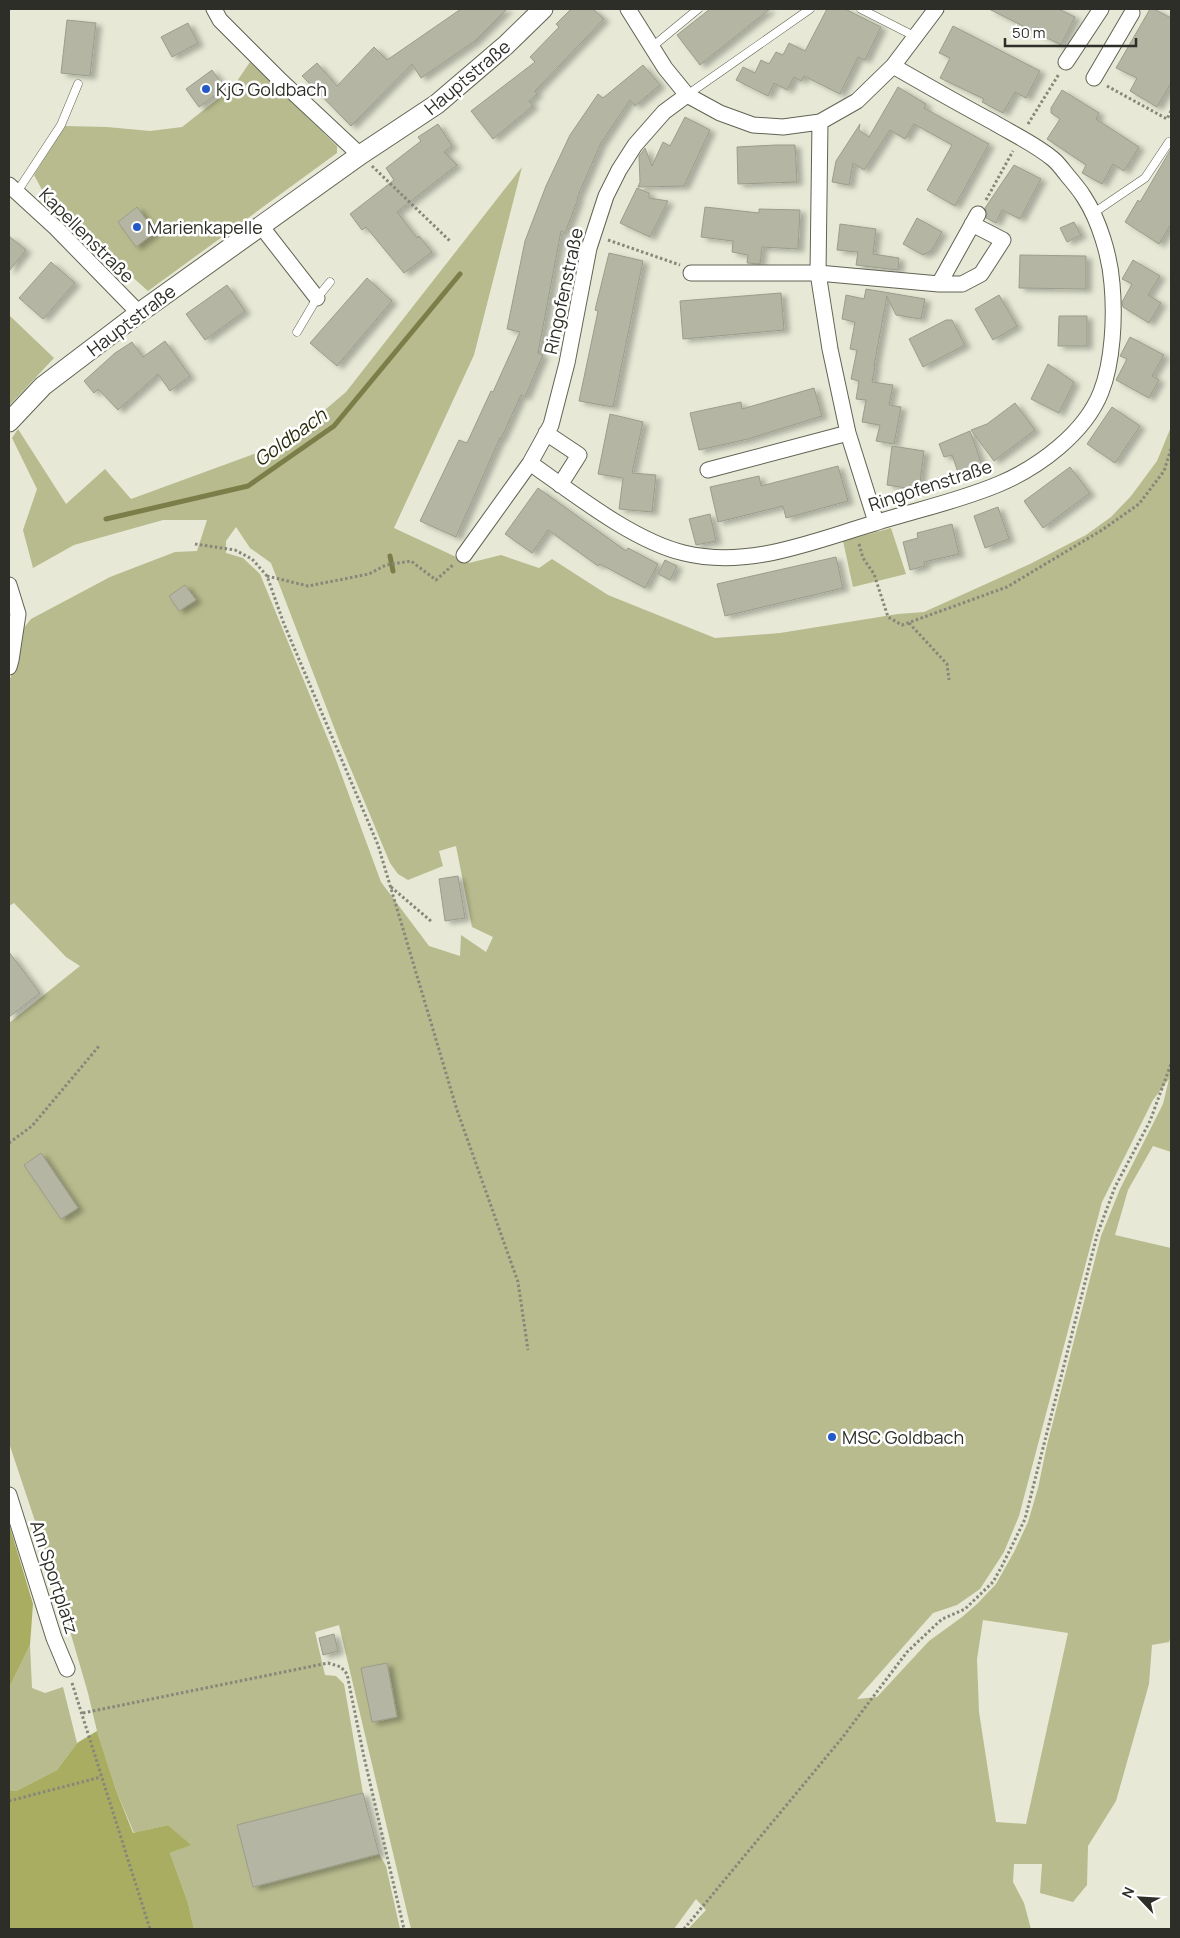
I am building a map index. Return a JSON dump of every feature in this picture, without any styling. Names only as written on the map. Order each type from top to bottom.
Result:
[{"type":"street","points":[[214,9],[220,20],[281,81],[360,155]]},
{"type":"street","name":"Hauptstraße","points":[[9,422],[43,386],[139,313],[360,155],[437,104],[506,45],[543,9]]},
{"type":"street","points":[[628,9],[665,68],[687,96],[720,113],[753,125],[783,127],[820,122],[857,101],[893,66],[936,9]]},
{"type":"street","points":[[1066,62],[1101,9]]},
{"type":"street","points":[[1099,81],[1131,10]]},
{"type":"street","name":"Ringofenstraße","points":[[530,464],[626,528],[652,542],[682,553],[728,559],[804,546],[1001,484],[1043,461],[1078,428],[1092,410],[1102,390],[1109,360],[1113,299],[1110,266],[1100,231],[1085,198],[1055,160],[893,66]]},
{"type":"street","name":"Ringofenstraße","points":[[464,555],[530,464],[551,425],[567,363],[589,248],[606,196],[619,170],[635,145],[664,112],[687,96]]},
{"type":"street","points":[[820,122],[818,273],[830,349],[848,433],[876,522]]},
{"type":"street","name":"Kapellenstraße","points":[[13,189],[56,228],[139,313]]},
{"type":"street","points":[[691,273],[818,273],[939,284],[962,284],[982,274],[1004,240],[975,219],[939,284]]},
{"type":"street","points":[[261,226],[317,298]]},
{"type":"street","points":[[546,433],[579,455],[560,484]]},
{"type":"street","points":[[708,470],[848,433]]},
{"type":"street","points":[[9,585],[18,614],[12,660],[9,667]]},
{"type":"street","name":"Am Sportplatz","points":[[9,1496],[54,1638],[67,1668]]},
{"type":"lane","points":[[652,47],[698,9]]},
{"type":"lane","points":[[687,96],[810,9]]},
{"type":"lane","points":[[861,9],[916,36]]},
{"type":"lane","points":[[13,189],[61,125],[78,84]]},
{"type":"lane","points":[[1092,214],[1145,178],[1169,142]]},
{"type":"lane","points":[[297,332],[317,298],[330,282]]},
{"type":"path","points":[[975,219],[1020,138],[1066,62]]},
{"type":"path","points":[[1099,81],[1167,119],[1171,111]]},
{"type":"path","points":[[360,155],[451,242]]},
{"type":"path","points":[[593,235],[680,265],[691,273]]},
{"type":"path","points":[[857,537],[862,558],[874,574],[888,617],[902,625],[1006,587],[1102,530],[1139,504],[1164,471],[1171,449]]},
{"type":"path","points":[[195,544],[235,550],[252,559],[267,576],[284,624],[378,845],[457,1110],[518,1282],[528,1350]]},
{"type":"path","points":[[267,576],[308,586],[369,574],[386,565],[411,561],[436,580],[464,555]]},
{"type":"path","points":[[909,623],[947,664],[948,680]]},
{"type":"path","points":[[390,886],[432,922]]},
{"type":"path","points":[[9,1143],[32,1126],[99,1046]]},
{"type":"path","points":[[684,1929],[842,1738],[907,1652],[942,1619],[965,1609],[992,1582],[1002,1566],[1025,1519],[1097,1236],[1115,1187],[1150,1121],[1171,1064]]},
{"type":"path","points":[[83,1713],[328,1663],[341,1666],[347,1674],[366,1766],[404,1929]]},
{"type":"path","points":[[67,1668],[83,1713],[101,1777],[150,1929]]},
{"type":"path","points":[[9,1801],[101,1777]]},
{"type":"green space","points":[[250,62],[337,146],[337,153],[148,291],[48,201],[34,175],[65,126],[150,131],[182,127],[233,87]]},
{"type":"green space","points":[[522,167],[474,355],[394,528],[469,563],[501,555],[539,568],[552,559],[608,595],[715,638],[780,633],[898,614],[924,612],[1030,564],[1086,535],[1111,517],[1131,496],[1157,461],[1171,427],[1171,1152],[1153,1146],[1128,1190],[1115,1235],[1171,1248],[1171,1635],[1169,1642],[1152,1645],[1149,1684],[1116,1801],[1088,1846],[1087,1885],[1073,1902],[1040,1893],[1042,1864],[1014,1864],[1013,1882],[1024,1903],[1031,1929],[688,1929],[706,1910],[696,1899],[674,1929],[411,1929],[339,1625],[315,1632],[325,1675],[336,1676],[344,1684],[363,1793],[238,1825],[253,1887],[379,1854],[386,1866],[400,1929],[194,1929],[188,1903],[170,1853],[190,1845],[168,1825],[134,1833],[116,1790],[97,1731],[58,1590],[9,1443],[9,1023],[80,966],[66,957],[14,903],[9,906],[9,681],[18,659],[23,629],[31,619],[110,577],[175,552],[197,551],[207,520],[163,520],[74,545],[33,568],[23,530],[37,489],[12,438],[18,429],[66,504],[105,469],[131,499],[287,442],[346,392]],"holes":[[[236,527],[250,548],[271,563],[340,743],[390,863],[398,874],[408,880],[443,866],[439,851],[456,846],[472,927],[493,937],[486,952],[461,935],[460,956],[429,946],[381,882],[332,749],[260,574],[243,558],[226,553],[226,541]],[[1169,1079],[1163,1104],[1120,1189],[1101,1236],[1047,1445],[1038,1488],[1028,1522],[1014,1552],[996,1584],[977,1604],[929,1641],[877,1697],[857,1699],[933,1613],[957,1605],[980,1589],[1004,1552],[1019,1516],[1102,1202],[1153,1100]],[[983,1620],[1068,1633],[1026,1824],[996,1822],[979,1712],[977,1659]]]},
{"type":"green space","points":[[9,315],[54,358],[9,406]]},
{"type":"green space","points":[[891,528],[906,574],[853,587],[843,541]]},
{"type":"green space","points":[[9,1524],[33,1604],[30,1645],[9,1688]]},
{"type":"green space","points":[[30,1645],[32,1688],[45,1693],[63,1687],[77,1743],[57,1770],[16,1791],[9,1790],[9,1688]]},
{"type":"green space","points":[[97,1731],[116,1790],[133,1833],[168,1825],[191,1845],[170,1853],[188,1903],[194,1929],[9,1929],[9,1790],[16,1791],[57,1770],[77,1743]]},
{"type":"building","points":[[461,9],[507,9],[475,41],[421,78],[412,64],[351,126],[302,76],[317,63],[337,86],[374,47],[387,60]]},
{"type":"building","points":[[571,9],[593,9],[604,19],[535,91],[537,94],[529,101],[533,106],[493,139],[471,111],[535,62],[530,57],[559,27],[556,24]]},
{"type":"building","points":[[710,9],[770,9],[700,65],[677,35]]},
{"type":"building","points":[[827,9],[845,9],[881,27],[865,60],[858,57],[840,94],[804,76],[801,81],[794,77],[787,90],[774,83],[768,96],[736,80],[743,67],[755,73],[761,60],[769,64],[776,52],[783,55],[789,43],[805,51]]},
{"type":"building","points":[[989,9],[1059,9],[1075,17],[1061,45]]},
{"type":"building","points":[[1150,9],[1154,9],[1171,18],[1171,83],[1157,107],[1130,91],[1137,78],[1116,68]]},
{"type":"building","points":[[67,20],[96,23],[90,76],[61,73]]},
{"type":"building","points":[[188,23],[198,43],[172,57],[161,37]]},
{"type":"building","points":[[953,26],[1040,71],[1026,98],[1015,92],[1003,113],[982,102],[984,99],[940,78],[950,58],[939,53]]},
{"type":"building","points":[[643,65],[660,85],[635,106],[630,100],[601,143],[577,198],[565,233],[561,231],[538,353],[543,355],[525,397],[521,395],[500,438],[456,537],[420,521],[459,440],[467,443],[520,332],[507,329],[525,241],[546,186],[570,135],[598,94],[603,98]]},
{"type":"building","name":"KjG Goldbach","points":[[212,70],[225,88],[199,107],[186,89]]},
{"type":"building","points":[[898,87],[926,104],[924,108],[989,144],[955,206],[927,190],[952,145],[914,124],[905,139],[890,130],[864,170],[853,163],[849,185],[832,182],[836,161],[860,124],[859,130],[869,137]]},
{"type":"building","points":[[1062,90],[1099,113],[1096,119],[1139,147],[1124,171],[1113,164],[1102,184],[1082,173],[1086,165],[1047,139],[1060,119],[1051,113],[1051,108]]},
{"type":"building","points":[[685,117],[710,130],[684,186],[638,187],[640,182],[639,156],[645,148],[652,166],[663,142],[670,146]]},
{"type":"building","points":[[438,124],[452,146],[444,152],[457,165],[397,212],[417,238],[419,236],[432,252],[404,273],[366,227],[362,230],[350,214],[394,180],[386,168],[421,141],[418,137]]},
{"type":"building","points":[[795,145],[797,182],[738,184],[737,147]]},
{"type":"building","points":[[1171,149],[1171,224],[1159,244],[1125,222],[1138,200],[1140,202]]},
{"type":"building","points":[[1014,165],[1041,179],[1020,219],[1002,210],[996,223],[986,218],[985,208]]},
{"type":"building","points":[[637,188],[649,193],[649,198],[668,201],[650,237],[620,223]]},
{"type":"building","name":"Marienkapelle","points":[[137,207],[155,232],[136,247],[118,222]]},
{"type":"building","points":[[705,207],[759,213],[759,209],[800,210],[798,249],[762,247],[760,264],[747,263],[748,255],[732,252],[733,241],[701,237]]},
{"type":"building","points":[[917,218],[942,232],[931,251],[923,255],[903,244]]},
{"type":"building","points":[[1074,222],[1081,235],[1067,242],[1060,228]]},
{"type":"building","points":[[840,224],[876,229],[873,254],[899,258],[898,270],[856,265],[858,252],[837,250]]},
{"type":"building","points":[[9,236],[26,250],[9,271]]},
{"type":"building","points":[[609,253],[643,261],[613,407],[579,401],[598,311],[595,310]]},
{"type":"building","points":[[1020,255],[1086,256],[1086,289],[1019,288]]},
{"type":"building","points":[[1133,260],[1160,276],[1148,295],[1161,303],[1149,323],[1123,307],[1122,302],[1132,284],[1122,279]]},
{"type":"building","points":[[51,262],[75,283],[43,319],[19,298]]},
{"type":"building","points":[[367,278],[392,301],[337,366],[310,343]]},
{"type":"building","points":[[227,285],[245,311],[205,340],[186,314]]},
{"type":"building","points":[[866,289],[925,299],[921,319],[896,315],[887,296],[872,382],[893,385],[889,405],[901,407],[894,444],[876,441],[880,425],[862,422],[866,400],[856,399],[859,381],[851,379],[857,350],[850,349],[855,322],[842,319],[846,295],[864,299]]},
{"type":"building","points":[[781,293],[784,330],[683,339],[680,301]]},
{"type":"building","points":[[999,295],[1017,326],[993,340],[975,309]]},
{"type":"building","points":[[1059,316],[1087,316],[1087,346],[1058,346]]},
{"type":"building","points":[[946,320],[952,320],[965,345],[923,367],[909,339]]},
{"type":"building","points":[[1130,337],[1164,355],[1152,376],[1159,380],[1149,398],[1116,380],[1127,359],[1120,356]]},
{"type":"building","points":[[165,341],[190,376],[170,391],[158,374],[118,410],[98,389],[94,393],[84,381],[115,353],[132,342],[143,357]]},
{"type":"building","points":[[1048,364],[1074,382],[1059,413],[1031,399]]},
{"type":"building","points":[[814,388],[822,416],[748,439],[699,450],[690,413],[741,402],[742,409]]},
{"type":"building","points":[[1015,403],[1035,430],[994,461],[971,430],[987,424]]},
{"type":"building","points":[[1112,407],[1140,426],[1115,463],[1087,444]]},
{"type":"building","points":[[610,414],[643,422],[632,473],[656,475],[652,512],[619,509],[623,478],[598,474]]},
{"type":"building","points":[[970,431],[982,465],[959,475],[952,455],[944,457],[939,444]]},
{"type":"building","points":[[892,446],[924,451],[919,490],[887,485]]},
{"type":"building","points":[[838,466],[848,501],[786,518],[783,506],[718,522],[710,487],[759,476],[761,486]]},
{"type":"building","points":[[1070,467],[1090,493],[1043,528],[1024,501]]},
{"type":"building","points":[[538,488],[626,551],[628,548],[658,564],[645,588],[600,564],[598,566],[548,530],[532,553],[505,534]]},
{"type":"building","points":[[998,507],[1009,539],[985,548],[974,516]]},
{"type":"building","points":[[710,514],[716,541],[696,545],[689,519]]},
{"type":"building","points":[[952,524],[959,554],[924,562],[925,566],[910,570],[903,542],[918,538],[917,533]]},
{"type":"building","points":[[836,557],[843,588],[725,616],[717,584]]},
{"type":"building","points":[[665,560],[677,566],[670,580],[658,574]]},
{"type":"building","points":[[185,585],[196,600],[179,611],[169,596]]},
{"type":"building","points":[[458,876],[465,918],[445,921],[439,879]]},
{"type":"building","points":[[9,952],[40,993],[9,1017]]},
{"type":"building","points":[[41,1153],[78,1208],[61,1219],[24,1165]]},
{"type":"building","points":[[334,1634],[338,1651],[323,1655],[319,1638]]},
{"type":"building","points":[[387,1663],[397,1717],[372,1722],[361,1668]]},
{"type":"building","points":[[363,1793],[379,1854],[253,1887],[237,1825]]},
{"type":"waterway","name":"Goldbach","points":[[106,519],[248,486],[334,426],[460,274]]},
{"type":"waterway","points":[[390,556],[393,571]]},
{"type":"place","name":"KjG Goldbach","points":[[206,89]]},
{"type":"place","name":"Marienkapelle","points":[[137,227]]},
{"type":"place","name":"MSC Goldbach","points":[[832,1437]]}]
